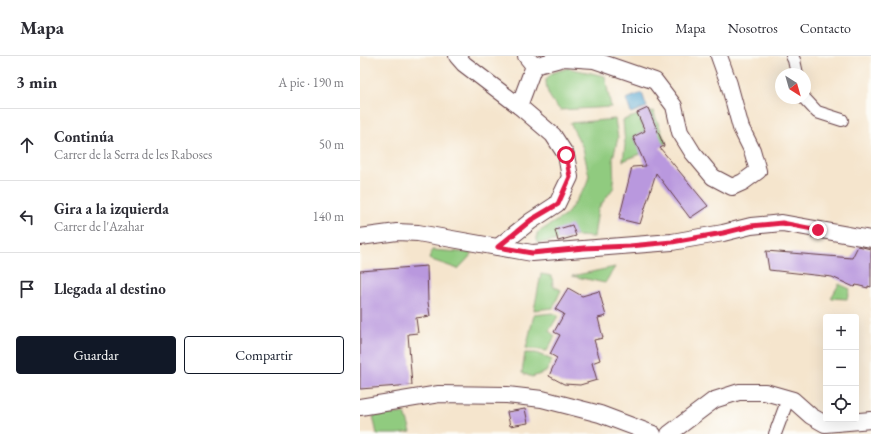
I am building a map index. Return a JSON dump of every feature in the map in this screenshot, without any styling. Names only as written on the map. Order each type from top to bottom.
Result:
[{"type":"street","points":[[457,56],[464,64],[519,106],[553,135],[566,155],[570,177],[558,204],[531,220],[498,247]]},
{"type":"street","points":[[519,106],[530,61],[564,58],[594,60],[655,81],[674,106],[680,132],[693,153],[713,177],[732,187],[743,182],[758,171],[752,150],[741,128],[729,84],[719,56]]},
{"type":"street","points":[[792,56],[796,68]]},
{"type":"street","points":[[810,104],[817,112],[842,120]]},
{"type":"street","points":[[360,237],[397,232],[418,233],[532,253],[672,242],[723,233],[751,226],[782,223],[871,239]]},
{"type":"street","points":[[669,434],[714,400],[739,392],[765,392],[793,400],[811,416],[825,424],[871,420]]},
{"type":"street","points":[[360,407],[439,394],[507,394],[542,399],[600,414],[653,434]]},
{"type":"street","points":[[775,434],[788,399]]},
{"type":"green space","points":[[568,68],[605,76],[611,107],[560,110],[548,93],[546,79],[552,73]]},
{"type":"green space","points":[[653,111],[666,143],[623,161],[625,145],[623,120],[638,115],[645,131],[633,137],[638,148],[660,138],[649,112]]},
{"type":"green space","points":[[615,119],[618,138],[613,158],[614,187],[598,209],[594,237],[576,236],[562,240],[537,243],[537,233],[566,215],[586,186],[589,176],[583,148],[570,123]]},
{"type":"green space","points":[[432,250],[473,253],[458,269],[429,259]]},
{"type":"green space","points":[[615,267],[605,283],[572,276]]},
{"type":"green space","points":[[541,274],[552,276],[553,286],[561,290],[553,308],[534,310]]},
{"type":"green space","points":[[839,284],[850,289],[847,299],[831,298]]},
{"type":"green space","points":[[553,313],[558,316],[549,331],[555,336],[547,351],[526,348],[534,315]]},
{"type":"green space","points":[[525,353],[536,353],[552,360],[546,372],[532,377],[522,373]]},
{"type":"green space","points":[[405,413],[411,432],[398,434],[377,434],[373,416]]},
{"type":"water","points":[[642,93],[647,107],[631,113],[626,99]]},
{"type":"building","points":[[648,108],[664,146],[660,148],[708,206],[690,218],[656,173],[640,224],[619,219],[632,167],[646,166],[633,137],[645,131],[637,113]]},
{"type":"building","points":[[572,225],[576,236],[558,241],[555,230]]},
{"type":"building","points":[[858,246],[871,249],[871,287],[868,286],[868,288],[856,285],[854,287],[832,277],[769,270],[766,251],[852,258]]},
{"type":"building","points":[[427,266],[430,316],[416,318],[418,333],[408,334],[412,385],[360,389],[360,271]]},
{"type":"building","points":[[568,288],[582,296],[599,291],[606,316],[598,318],[603,338],[594,340],[600,360],[592,363],[597,380],[580,385],[564,384],[549,376],[557,358],[550,354],[560,335],[554,332],[564,314],[555,309]]},
{"type":"building","points":[[525,409],[528,423],[510,426],[507,412]]},
{"type":"route","points":[[566,155],[570,177],[558,204],[531,220],[498,247],[532,253],[584,248],[630,246],[672,242],[723,233],[751,226],[782,223],[818,230]]}]
